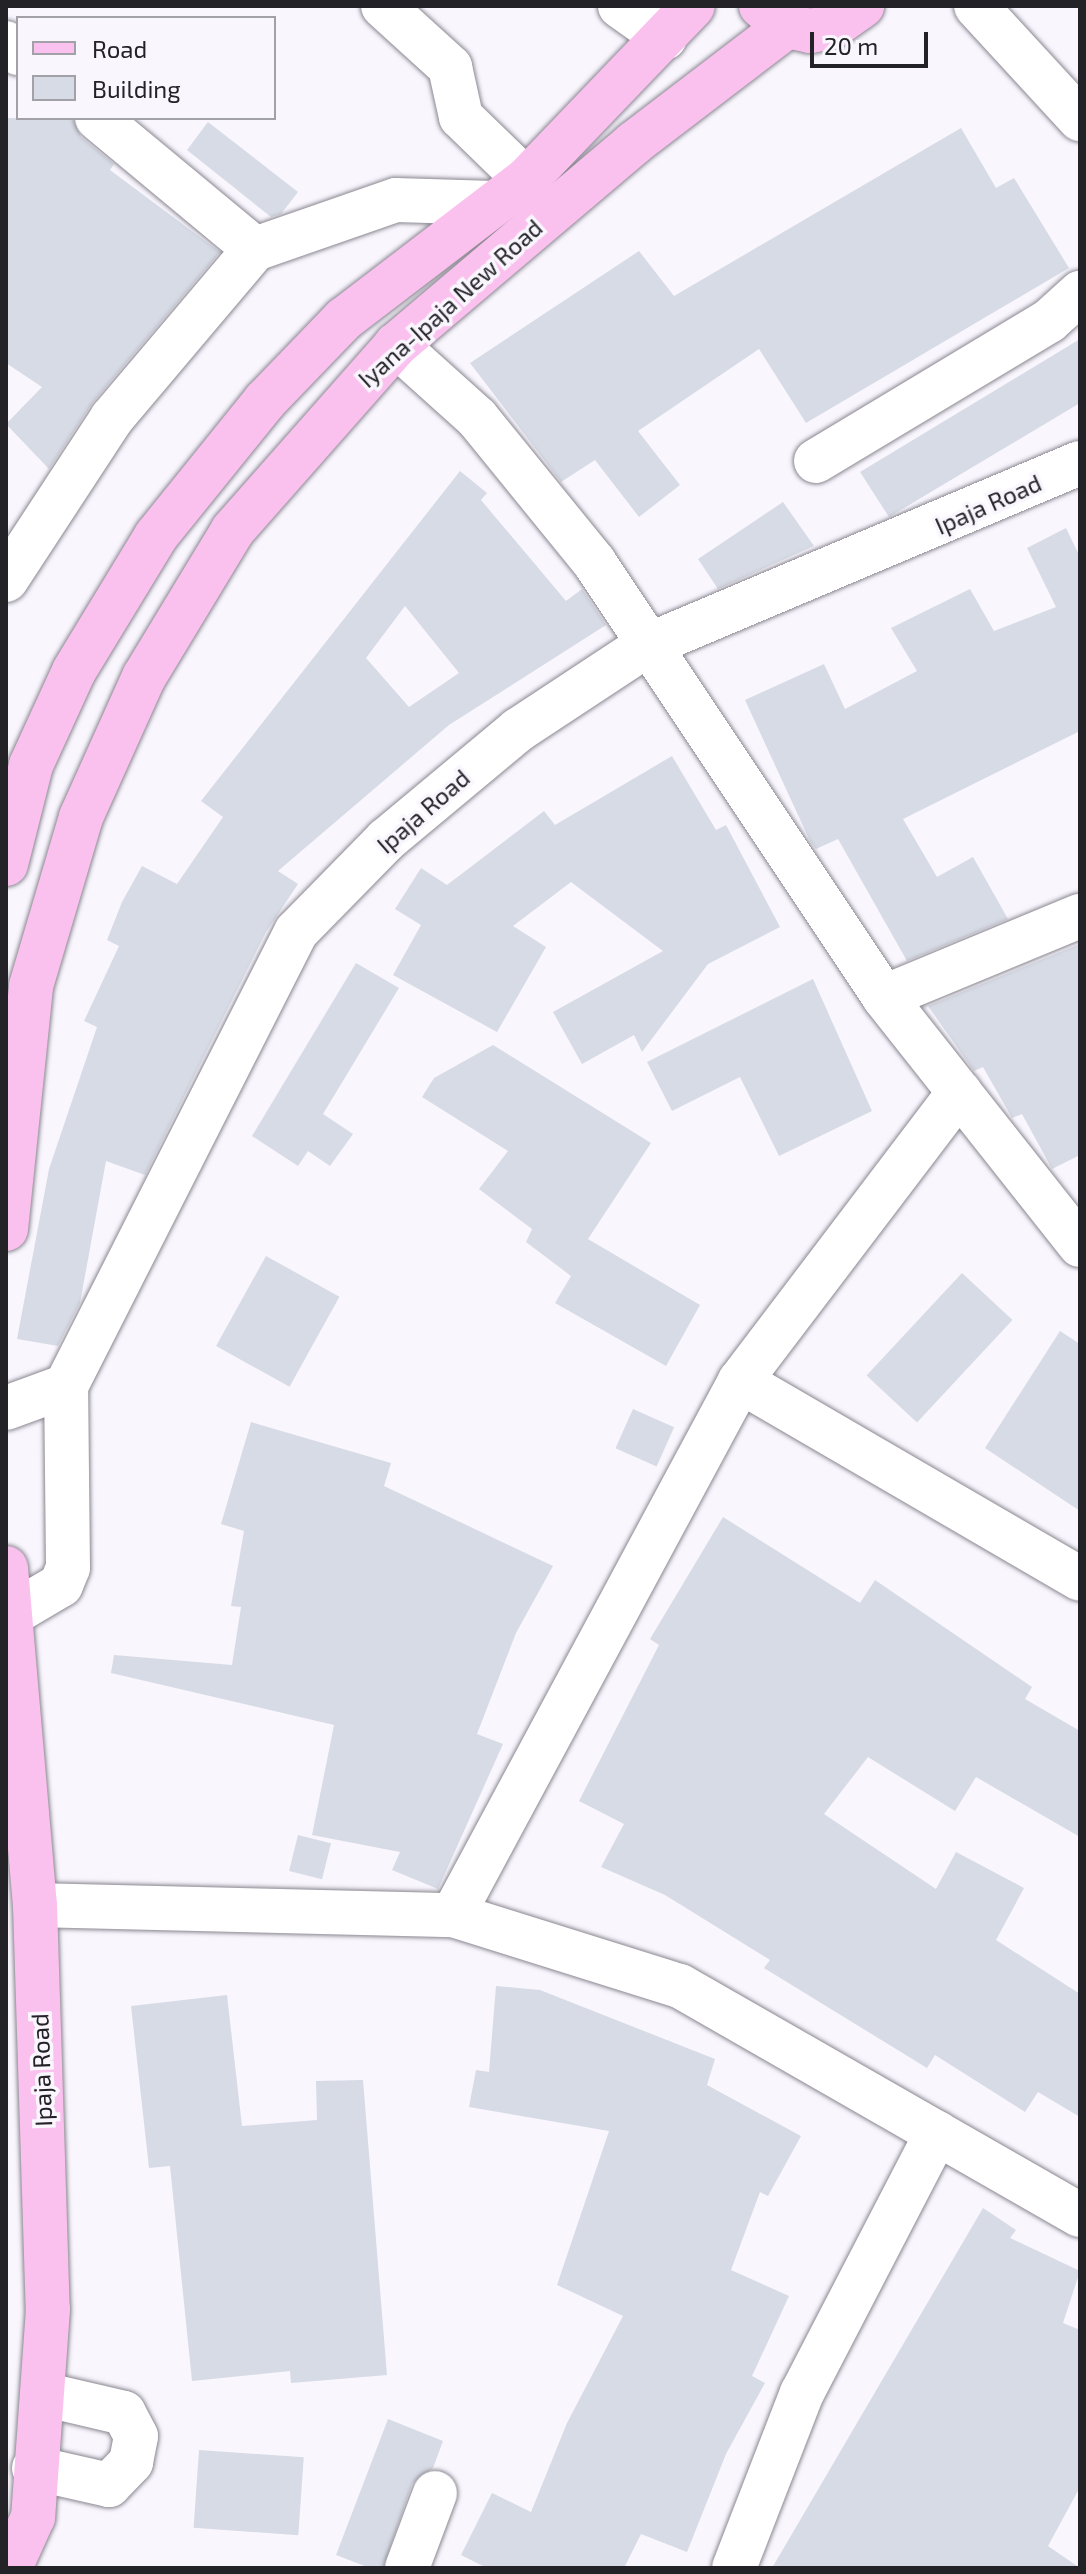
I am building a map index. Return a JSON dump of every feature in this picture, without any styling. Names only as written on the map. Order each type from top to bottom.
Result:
[{"type":"main road","points":[[774,16],[832,27],[862,6]]},
{"type":"main road","name":"Iyana-Ipaja New Road","points":[[6,1229],[31,986],[81,817],[144,677],[233,530],[396,345],[634,143],[774,16]]},
{"type":"main road","name":"Iyana-Ipaja New Road","points":[[6,864],[31,765],[61,698],[156,536],[265,401],[344,319],[510,192],[679,22]]},
{"type":"main road","name":"Ipaja Road","points":[[6,1568],[35,1905],[48,2309],[43,2394],[34,2468],[33,2517],[10,2568]]},
{"type":"main road","points":[[33,2517],[42,2568]]},
{"type":"street","points":[[6,580],[112,418],[255,249],[396,200],[510,192],[461,117],[450,67],[383,6]]},
{"type":"street","points":[[620,6],[679,22]]},
{"type":"street","points":[[976,6],[1080,119]]},
{"type":"street","points":[[99,120],[255,249]]},
{"type":"street","points":[[816,461],[1049,321],[1080,293]]},
{"type":"street","points":[[396,345],[477,418],[594,562],[644,647],[884,997],[1075,1232]]},
{"type":"street","name":"Ipaja Road","points":[[66,1386],[296,932],[386,840],[518,730],[644,647],[1080,463]]},
{"type":"street","points":[[884,997],[1080,916]]},
{"type":"street","points":[[453,1915],[740,1381],[959,1092]]},
{"type":"street","points":[[740,1381],[1080,1579]]},
{"type":"street","points":[[6,1408],[66,1386],[68,1568],[61,1585],[10,1615]]},
{"type":"street","points":[[35,1905],[453,1915],[680,1986],[1080,2215]]},
{"type":"street","points":[[734,2568],[802,2393],[937,2133]]},
{"type":"street","points":[[34,2468],[109,2485],[131,2462],[136,2436],[124,2413],[43,2394]]},
{"type":"street","points":[[407,2568],[435,2493]]},
{"type":"building","points":[[6,118],[74,120],[81,137],[114,164],[110,170],[220,252],[93,402],[49,469],[6,424],[42,387],[6,363]]},
{"type":"building","points":[[208,122],[298,192],[281,214],[271,217],[187,150]]},
{"type":"building","points":[[961,128],[996,188],[1014,178],[1069,268],[806,423],[759,349],[638,431],[680,485],[639,517],[595,460],[561,482],[470,363],[639,251],[674,296]]},
{"type":"building","points":[[1080,339],[1080,403],[889,517],[860,472]]},
{"type":"building","points":[[460,471],[487,493],[481,500],[566,601],[582,589],[606,625],[449,725],[278,871],[298,884],[266,932],[145,1175],[106,1161],[80,1303],[58,1346],[17,1339],[49,1169],[97,1027],[84,1021],[119,946],[107,940],[122,902],[142,866],[177,884],[223,817],[201,801]],"holes":[[[405,606],[459,673],[409,707],[366,658]]]},
{"type":"building","points":[[783,502],[814,546],[718,589],[698,559]]},
{"type":"building","points":[[1066,528],[1080,557],[1080,731],[903,819],[937,877],[973,857],[1008,919],[907,961],[838,839],[816,849],[810,841],[745,700],[824,664],[845,709],[917,671],[891,628],[970,589],[994,631],[1056,607],[1027,548]]},
{"type":"building","points":[[672,756],[716,830],[726,825],[780,927],[708,964],[642,1052],[634,1035],[582,1064],[553,1012],[663,951],[571,882],[513,926],[546,947],[497,1032],[393,975],[421,925],[395,909],[421,868],[447,885],[544,811],[555,825]]},
{"type":"building","points":[[1080,944],[1080,1155],[1052,1169],[1022,1114],[1012,1118],[983,1067],[974,1071],[928,1006]]},
{"type":"building","points":[[356,963],[399,988],[323,1114],[353,1134],[330,1166],[308,1151],[298,1166],[252,1136]]},
{"type":"building","points":[[813,979],[872,1111],[779,1156],[740,1077],[672,1111],[647,1062]]},
{"type":"building","points":[[493,1045],[651,1143],[588,1239],[700,1305],[666,1366],[555,1303],[571,1276],[526,1242],[532,1229],[479,1189],[508,1151],[422,1097],[434,1078]]},
{"type":"building","points":[[266,1256],[339,1297],[290,1387],[216,1346]]},
{"type":"building","points":[[962,1273],[1012,1320],[917,1422],[867,1375]]},
{"type":"building","points":[[1060,1331],[1080,1344],[1080,1511],[985,1448]]},
{"type":"building","points":[[633,1409],[674,1427],[657,1467],[616,1448]]},
{"type":"building","points":[[251,1422],[391,1463],[384,1486],[553,1566],[516,1633],[477,1734],[503,1744],[438,1889],[392,1870],[400,1852],[312,1835],[334,1725],[111,1673],[114,1655],[232,1665],[241,1607],[231,1606],[244,1531],[221,1524]]},
{"type":"building","points":[[723,1517],[860,1603],[875,1580],[1032,1687],[1025,1699],[1080,1731],[1080,1837],[976,1777],[955,1811],[868,1757],[824,1814],[936,1889],[956,1852],[1024,1888],[996,1940],[1080,1994],[1080,2117],[1038,2092],[1025,2112],[935,2055],[927,2068],[764,1968],[770,1960],[665,1895],[601,1867],[624,1824],[579,1801],[659,1645],[650,1639]]},
{"type":"building","points":[[298,1835],[331,1843],[322,1879],[289,1871]]},
{"type":"building","points":[[496,1986],[540,1990],[715,2059],[707,2085],[801,2136],[768,2196],[760,2192],[731,2270],[789,2296],[752,2376],[765,2383],[726,2454],[687,2552],[641,2534],[624,2568],[487,2568],[461,2555],[492,2493],[531,2512],[567,2423],[623,2316],[557,2285],[609,2131],[469,2107],[476,2070],[489,2072]]},
{"type":"building","points":[[227,1995],[242,2126],[317,2120],[316,2081],[363,2080],[387,2375],[291,2383],[290,2371],[192,2381],[170,2166],[149,2168],[131,2006]]},
{"type":"building","points":[[983,2208],[1016,2230],[1010,2238],[1080,2271],[1063,2323],[1080,2330],[1080,2487],[1048,2546],[1080,2568],[772,2568]]},
{"type":"building","points":[[388,2419],[443,2441],[433,2468],[412,2484],[383,2568],[370,2568],[336,2555]]},
{"type":"building","points":[[199,2450],[304,2457],[298,2535],[194,2528]]}]
